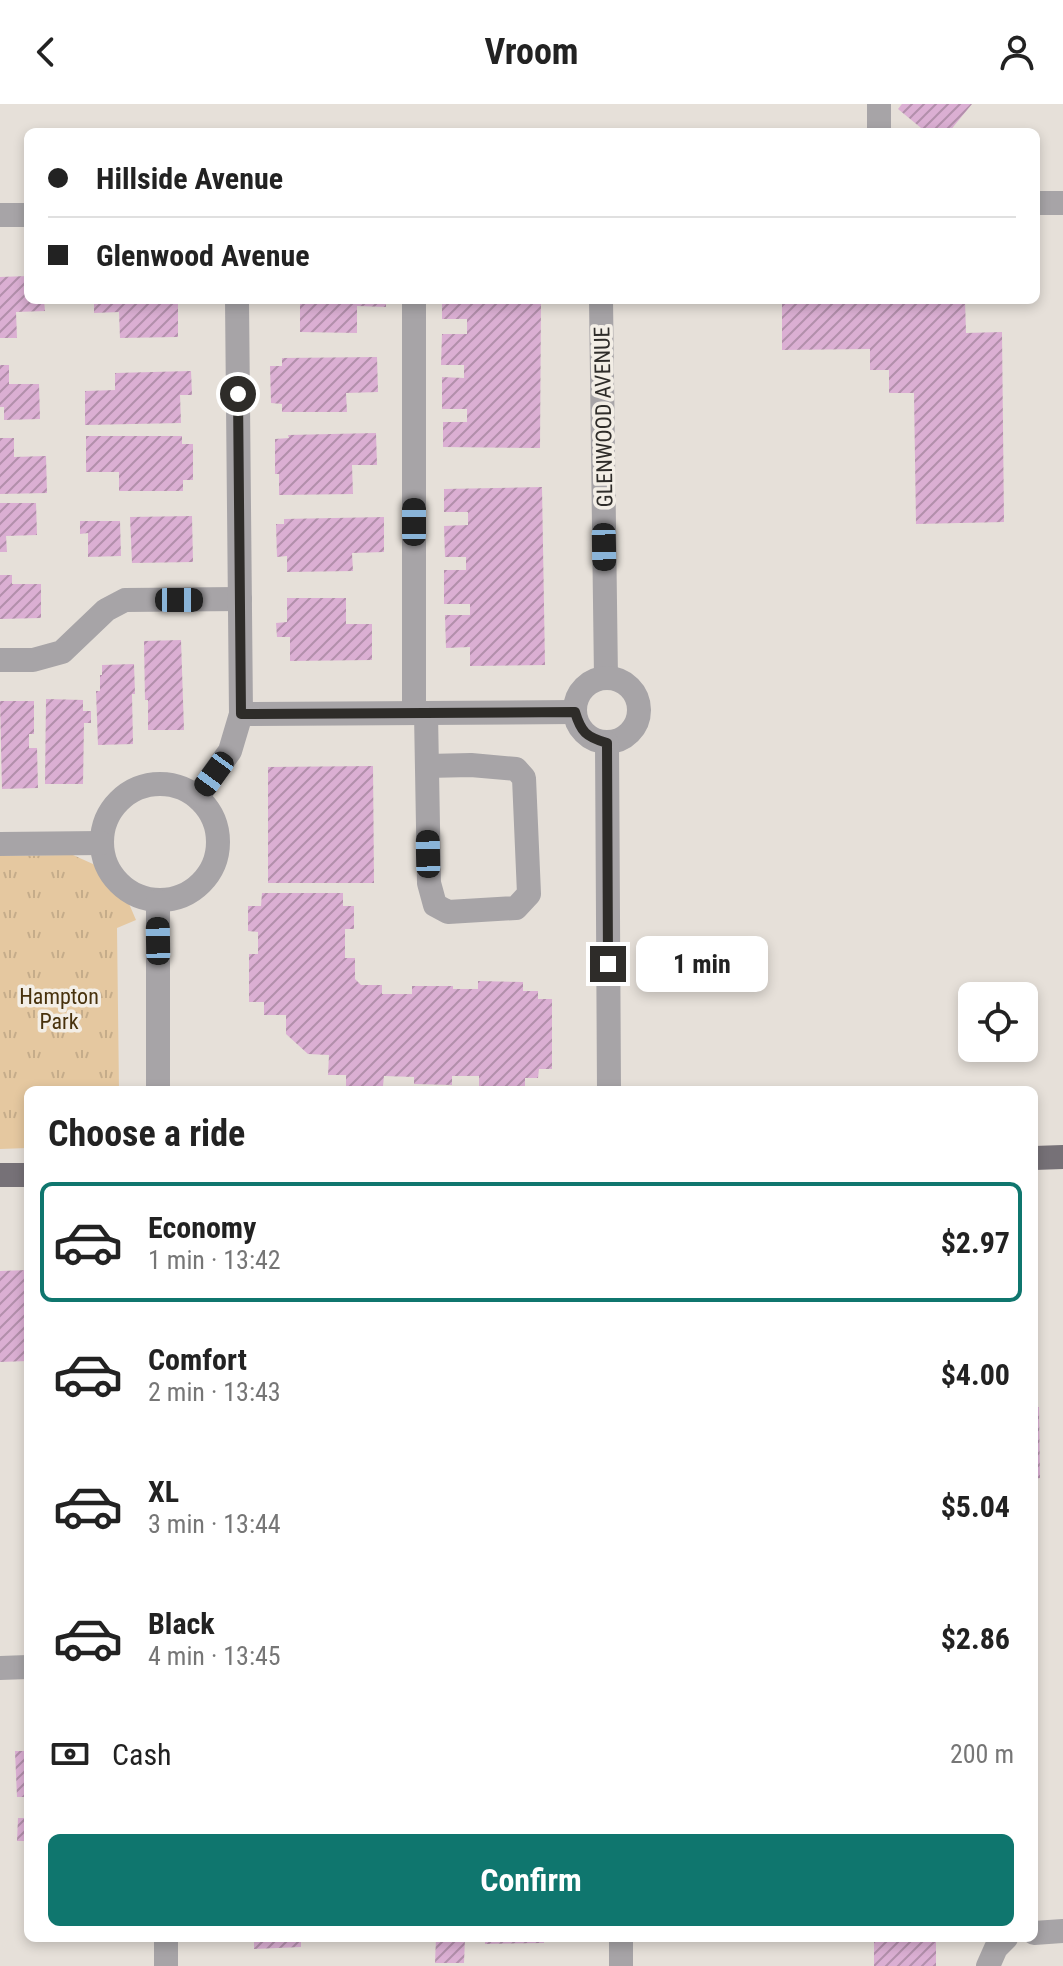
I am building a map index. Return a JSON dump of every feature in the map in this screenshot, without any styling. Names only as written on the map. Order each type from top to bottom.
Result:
[{"type":"main road","points":[[1038,1158],[1063,1157]]},
{"type":"main road","points":[[0,1175],[24,1175]]},
{"type":"street","points":[[879,104],[879,128]]},
{"type":"street","points":[[1040,203],[1063,203]]},
{"type":"street","points":[[0,215],[24,215]]},
{"type":"street","points":[[198,796],[230,751],[241,714],[237,304]]},
{"type":"street","points":[[414,304],[420,713],[427,766],[429,883],[435,905],[448,912],[516,908],[529,894],[524,778],[516,769],[471,765],[427,766]]},
{"type":"street","name":"GLENWOOD AVENUE","points":[[601,304],[606,678]]},
{"type":"street","points":[[0,660],[33,660],[62,652],[106,610],[125,600],[240,599]]},
{"type":"street","points":[[606,678],[623,682],[635,694],[640,711],[635,728],[624,739],[607,743],[591,739],[580,728],[575,712],[578,697],[589,684],[606,678]]},
{"type":"street","points":[[241,714],[575,712]]},
{"type":"street","points":[[607,743],[609,1086]]},
{"type":"street","points":[[160,783],[180,786],[198,796],[210,810],[218,828],[216,862],[205,881],[186,896],[158,901],[134,896],[117,883],[107,868],[101,843],[105,820],[116,802],[139,787],[160,783]]},
{"type":"street","points":[[0,844],[101,843]]},
{"type":"street","points":[[158,901],[158,1086]]},
{"type":"street","points":[[0,1668],[24,1667]]},
{"type":"street","points":[[1038,1933],[1063,1931]]},
{"type":"street","points":[[166,1942],[166,1966]]},
{"type":"street","points":[[621,1942],[621,1966]]},
{"type":"street","points":[[988,1966],[1002,1942]]},
{"type":"green space","name":"Hampton Park","points":[[73,855],[93,864],[121,885],[136,920],[117,928],[119,1086],[24,1086],[24,1148],[0,1149],[0,856]]},
{"type":"building","points":[[902,104],[972,104],[952,128],[921,128],[898,109]]},
{"type":"building","points":[[24,276],[24,304],[44,304],[45,311],[16,312],[17,338],[0,338],[0,277]]},
{"type":"building","points":[[94,304],[178,304],[178,337],[120,338],[119,312],[94,313]]},
{"type":"building","points":[[300,304],[386,304],[386,307],[357,306],[357,333],[300,332]]},
{"type":"building","points":[[442,304],[541,304],[540,448],[443,447],[443,422],[467,422],[467,409],[442,409],[442,377],[464,378],[464,365],[441,365],[442,334],[467,334],[467,319],[442,319]]},
{"type":"building","points":[[782,304],[965,304],[966,333],[1002,332],[1004,522],[916,524],[914,393],[889,393],[889,370],[870,370],[870,349],[782,350]]},
{"type":"building","points":[[377,357],[378,392],[346,393],[347,412],[282,412],[282,404],[271,403],[270,366],[282,366],[282,358]]},
{"type":"building","points":[[0,365],[9,365],[9,384],[39,384],[40,419],[4,420],[4,407],[0,407]]},
{"type":"building","points":[[191,371],[192,395],[180,395],[181,423],[85,425],[85,391],[115,390],[115,373]]},
{"type":"building","points":[[376,433],[377,465],[352,465],[353,494],[279,495],[279,474],[275,474],[275,439],[289,438],[288,435]]},
{"type":"building","points":[[86,436],[182,436],[182,444],[193,444],[193,480],[183,480],[183,491],[119,491],[119,472],[86,472]]},
{"type":"building","points":[[0,438],[14,438],[14,457],[46,456],[47,493],[0,494]]},
{"type":"building","points":[[542,487],[545,665],[470,666],[470,647],[446,648],[445,615],[470,615],[470,604],[444,604],[444,570],[466,570],[466,557],[445,557],[444,526],[468,525],[468,512],[444,512],[444,489]]},
{"type":"building","points":[[0,503],[36,503],[37,535],[6,536],[7,552],[0,552]]},
{"type":"building","points":[[192,516],[193,562],[132,563],[130,517]]},
{"type":"building","points":[[384,517],[384,552],[352,553],[353,571],[287,572],[287,556],[277,557],[276,524],[284,524],[284,519]]},
{"type":"building","points":[[80,521],[120,521],[121,556],[88,557],[88,533],[80,534]]},
{"type":"building","points":[[0,575],[12,575],[12,584],[41,584],[41,618],[0,619]]},
{"type":"building","points":[[287,598],[346,598],[346,624],[372,624],[372,660],[290,661],[290,637],[277,637],[276,623],[287,622]]},
{"type":"building","points":[[181,640],[184,730],[148,730],[144,641]]},
{"type":"building","points":[[134,664],[133,744],[98,745],[96,691],[100,691],[102,665]]},
{"type":"building","points":[[46,699],[83,700],[83,711],[91,711],[91,723],[84,723],[83,784],[45,784]]},
{"type":"building","points":[[0,701],[34,701],[34,734],[29,734],[29,748],[37,748],[38,788],[2,789]]},
{"type":"building","points":[[373,766],[374,883],[268,883],[268,767]]},
{"type":"building","points":[[262,893],[343,893],[343,906],[354,906],[354,929],[345,929],[345,958],[355,958],[355,979],[361,985],[382,985],[382,994],[412,994],[412,986],[478,989],[478,981],[523,982],[523,991],[538,991],[538,999],[552,999],[552,1069],[539,1069],[538,1078],[525,1078],[525,1086],[479,1086],[479,1076],[452,1076],[452,1085],[414,1084],[414,1077],[384,1076],[383,1086],[346,1086],[346,1075],[328,1075],[329,1055],[308,1054],[286,1034],[286,1015],[264,1015],[264,1002],[249,1002],[249,954],[258,954],[258,932],[248,931],[248,906],[261,906]]},
{"type":"building","points":[[24,1270],[24,1361],[0,1362],[0,1271]]},
{"type":"building","points":[[1038,1407],[1039,1407],[1038,1478]]},
{"type":"building","points":[[15,1751],[24,1751],[24,1797],[17,1797]]},
{"type":"building","points":[[18,1818],[24,1818],[24,1841],[17,1841]]},
{"type":"building","points":[[254,1942],[301,1942],[301,1947],[254,1949]]},
{"type":"building","points":[[436,1942],[465,1942],[464,1963],[435,1963]]},
{"type":"building","points":[[485,1942],[544,1942],[544,1943]]},
{"type":"building","points":[[874,1942],[936,1942],[936,1966],[874,1966]]},
{"type":"route","points":[[238,394],[241,714],[575,712],[580,728],[591,739],[607,743],[608,964]]}]
